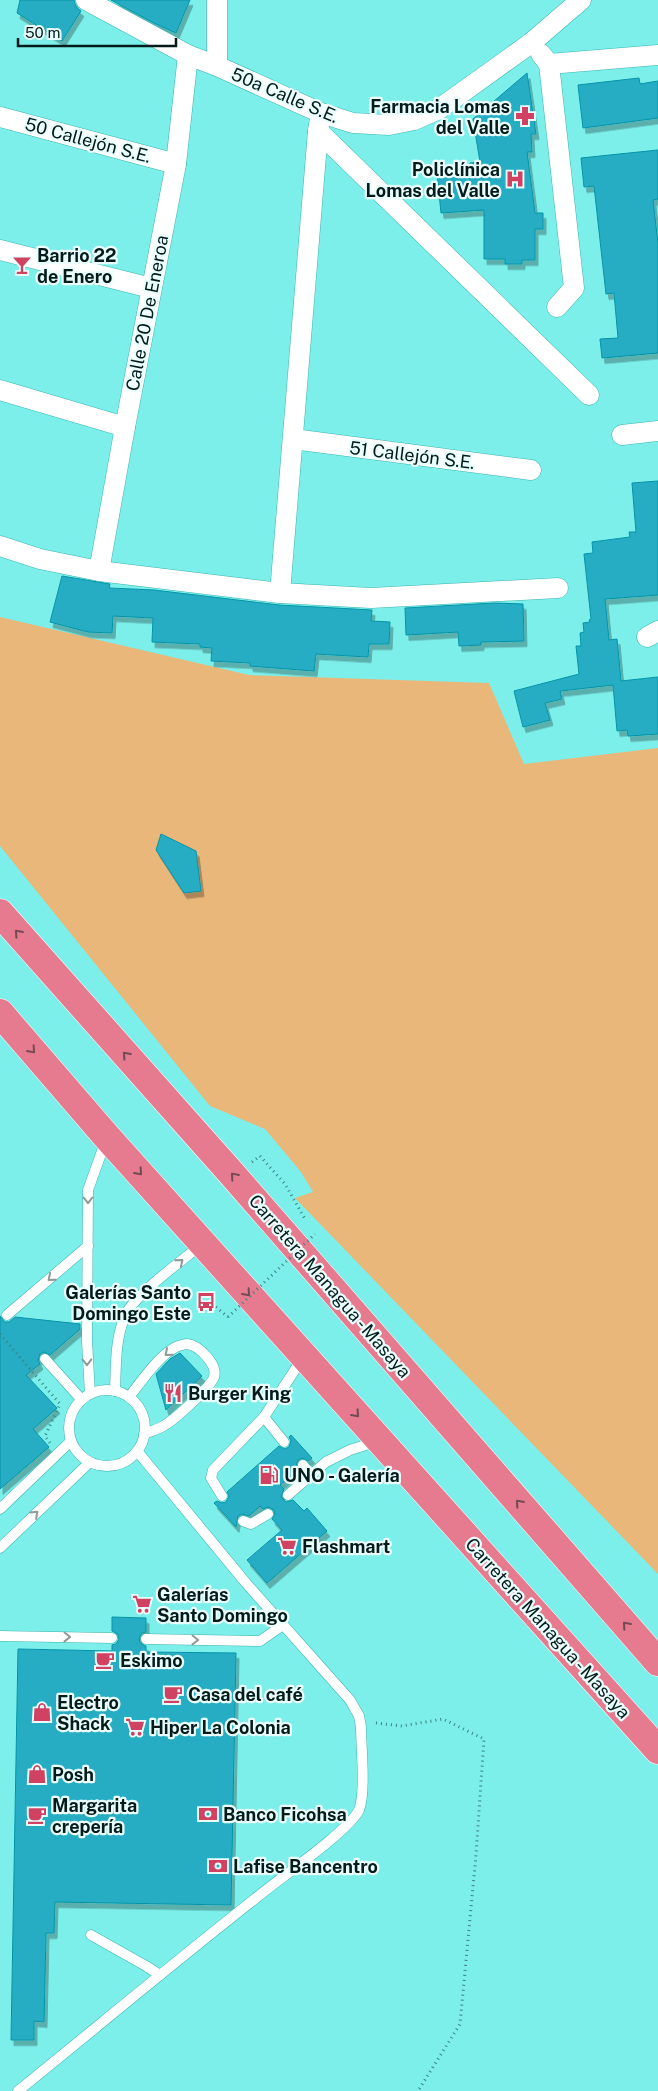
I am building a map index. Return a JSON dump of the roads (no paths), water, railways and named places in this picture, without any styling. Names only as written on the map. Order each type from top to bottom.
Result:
[{"type":"highway","name":"Carretera Managua - Masaya","points":[[0,913],[232,1174],[658,1662]]},
{"type":"highway","name":"Carretera Managua - Masaya","points":[[0,1013],[107,1137],[658,1750]]},
{"type":"street","name":"50a Calle S.E.","points":[[86,0],[188,55],[217,66],[320,122],[389,125],[414,120],[439,109],[531,43],[577,2]]},
{"type":"street","points":[[217,0],[217,66]]},
{"type":"street","points":[[531,43],[549,64],[574,288],[557,307]]},
{"type":"street","name":"Calle 20 De Eneroa","points":[[99,571],[151,288],[176,164],[188,55]]},
{"type":"street","points":[[549,64],[658,55]]},
{"type":"street","name":"50 Callejón S.E.","points":[[0,117],[176,164]]},
{"type":"street","points":[[320,122],[589,395]]},
{"type":"street","points":[[280,592],[320,122]]},
{"type":"street","points":[[0,250],[151,288]]},
{"type":"street","points":[[0,390],[125,427]]},
{"type":"street","points":[[622,435],[658,430]]},
{"type":"street","name":"51 Callejón S.E.","points":[[293,439],[530,470]]},
{"type":"street","points":[[0,546],[40,560],[99,571],[280,592],[371,598],[558,588]]},
{"type":"lane","points":[[86,1396],[88,1190],[107,1137]]},
{"type":"lane","points":[[115,1391],[118,1335],[125,1316],[138,1298],[203,1243]]},
{"type":"lane","points":[[5,1313],[88,1246]]},
{"type":"lane","points":[[129,1397],[160,1360],[175,1347],[187,1344],[198,1349],[213,1364],[215,1375],[210,1384],[165,1426],[144,1434]]},
{"type":"lane","points":[[222,1496],[211,1478],[213,1470],[264,1417],[304,1356]]},
{"type":"lane","points":[[45,1359],[86,1396]]},
{"type":"lane","points":[[103,1390],[115,1391],[129,1397],[142,1413],[144,1434],[137,1451],[127,1460],[115,1465],[102,1465],[90,1462],[76,1450],[71,1441],[70,1419],[74,1408],[86,1396],[103,1390]]},
{"type":"lane","points":[[264,1417],[284,1442]]},
{"type":"lane","points":[[288,1495],[311,1475],[338,1456],[379,1440]]},
{"type":"lane","points":[[0,1509],[71,1441]]},
{"type":"lane","points":[[18,2091],[330,1839],[352,1819],[359,1809],[362,1795],[361,1727],[359,1716],[350,1700],[201,1531],[137,1451]]},
{"type":"lane","points":[[0,1548],[90,1462]]},
{"type":"lane","points":[[303,1465],[311,1475]]},
{"type":"lane","points":[[243,1521],[251,1524],[268,1514]]},
{"type":"lane","points":[[146,1639],[260,1641],[283,1624]]},
{"type":"lane","points":[[0,1636],[112,1638]]},
{"type":"lane","points":[[91,1935],[160,1975]]},
{"type":"place","name":"Farmacia Lomas del Valle","points":[[525,116]]},
{"type":"place","name":"Policlínica Lomas del Valle","points":[[515,179]]},
{"type":"place","name":"Barrio 22 de Enero","points":[[22,265]]},
{"type":"place","name":"Galerías Santo Domingo Este","points":[[206,1302]]},
{"type":"place","name":"Burger King","points":[[173,1393]]},
{"type":"place","name":"UNO - Galería","points":[[269,1475]]},
{"type":"place","name":"Flashmart","points":[[287,1546]]},
{"type":"place","name":"Galerías Santo Domingo","points":[[142,1604]]},
{"type":"place","name":"Eskimo","points":[[105,1660]]},
{"type":"place","name":"Casa del café","points":[[173,1694]]},
{"type":"place","name":"Electro Shack","points":[[42,1712]]},
{"type":"place","name":"Hiper La Colonia","points":[[135,1727]]},
{"type":"place","name":"Posh","points":[[37,1774]]},
{"type":"place","name":"Banco Ficohsa","points":[[208,1814]]},
{"type":"place","name":"Margarita crepería","points":[[37,1815]]},
{"type":"place","name":"Lafise Bancentro","points":[[218,1866]]}]
